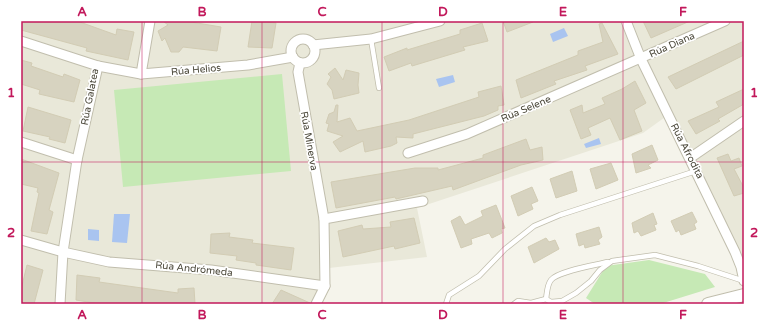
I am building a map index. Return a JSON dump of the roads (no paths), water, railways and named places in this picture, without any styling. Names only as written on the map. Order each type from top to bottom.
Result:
[{"type":"street","points":[[141,74],[150,21]]},
{"type":"street","points":[[297,60],[292,48],[299,40],[307,40],[313,45],[371,39],[440,21]]},
{"type":"street","name":"Rúa Afrodita","points":[[626,21],[641,59],[697,171],[735,252],[744,281]]},
{"type":"street","name":"Rúa Diana","points":[[641,59],[725,21]]},
{"type":"street","name":"Rúa Galatea","points":[[21,40],[98,66],[77,160],[63,252],[60,304]]},
{"type":"street","name":"Rúa Helios","points":[[98,66],[141,74],[248,66],[297,60],[309,61],[315,51],[313,45]]},
{"type":"street","name":"Rúa Selene","points":[[408,153],[467,134],[641,59]]},
{"type":"street","name":"Rúa Minerva","points":[[297,60],[324,219],[325,286],[316,304]]},
{"type":"street","points":[[690,158],[744,121]]},
{"type":"street","points":[[21,142],[77,160]]},
{"type":"street","points":[[324,219],[423,201]]},
{"type":"street","points":[[21,240],[63,252]]},
{"type":"street","name":"Rúa Andrómeda","points":[[63,252],[109,262],[211,270],[325,286]]},
{"type":"street","points":[[708,304],[744,295]]},
{"type":"lane","points":[[371,39],[379,88]]},
{"type":"lane","points":[[446,304],[449,295],[479,276],[505,249],[534,226],[697,171]]},
{"type":"lane","points":[[546,299],[547,290],[551,280],[559,275],[612,261],[655,255],[698,266],[744,281]]},
{"type":"lane","points":[[514,304],[518,302],[531,303],[546,299],[551,302],[562,301],[592,281],[600,270],[612,261]]},
{"type":"water","points":[[564,28],[568,36],[553,42],[550,34]]},
{"type":"water","points":[[453,75],[455,82],[439,87],[436,79]]},
{"type":"water","points":[[599,138],[601,144],[586,148],[584,144]]},
{"type":"water","points":[[114,214],[130,214],[127,243],[112,242]]},
{"type":"water","points":[[88,229],[99,230],[99,241],[88,240]]}]
